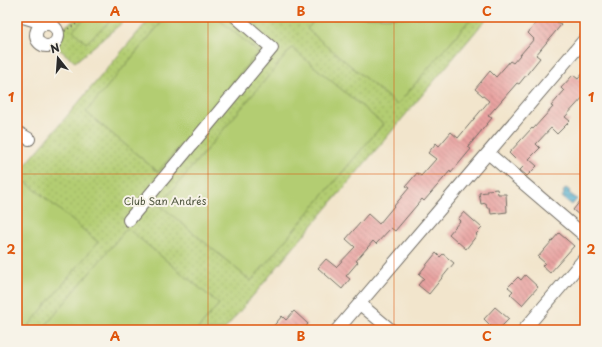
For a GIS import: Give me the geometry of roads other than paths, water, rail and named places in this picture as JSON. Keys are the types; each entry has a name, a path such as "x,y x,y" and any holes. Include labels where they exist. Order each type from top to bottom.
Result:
{"street":[{"path":"129,220 272,48 236,17"},
{"path":"27,18 56,28 58,35 56,41 47,46 40,43 35,26 27,18"},
{"path":"37,34 40,27 46,24"},
{"path":"338,330 585,38"},
{"path":"17,132 29,139"},
{"path":"488,153 585,236"},
{"path":"524,330 585,258"},
{"path":"360,304 391,330"}],"water":[{"path":"566,188 570,191 569,193 577,199 572,205 562,197"}],"park label":[{"name":"Club San Andrés","path":"165,201"}]}
